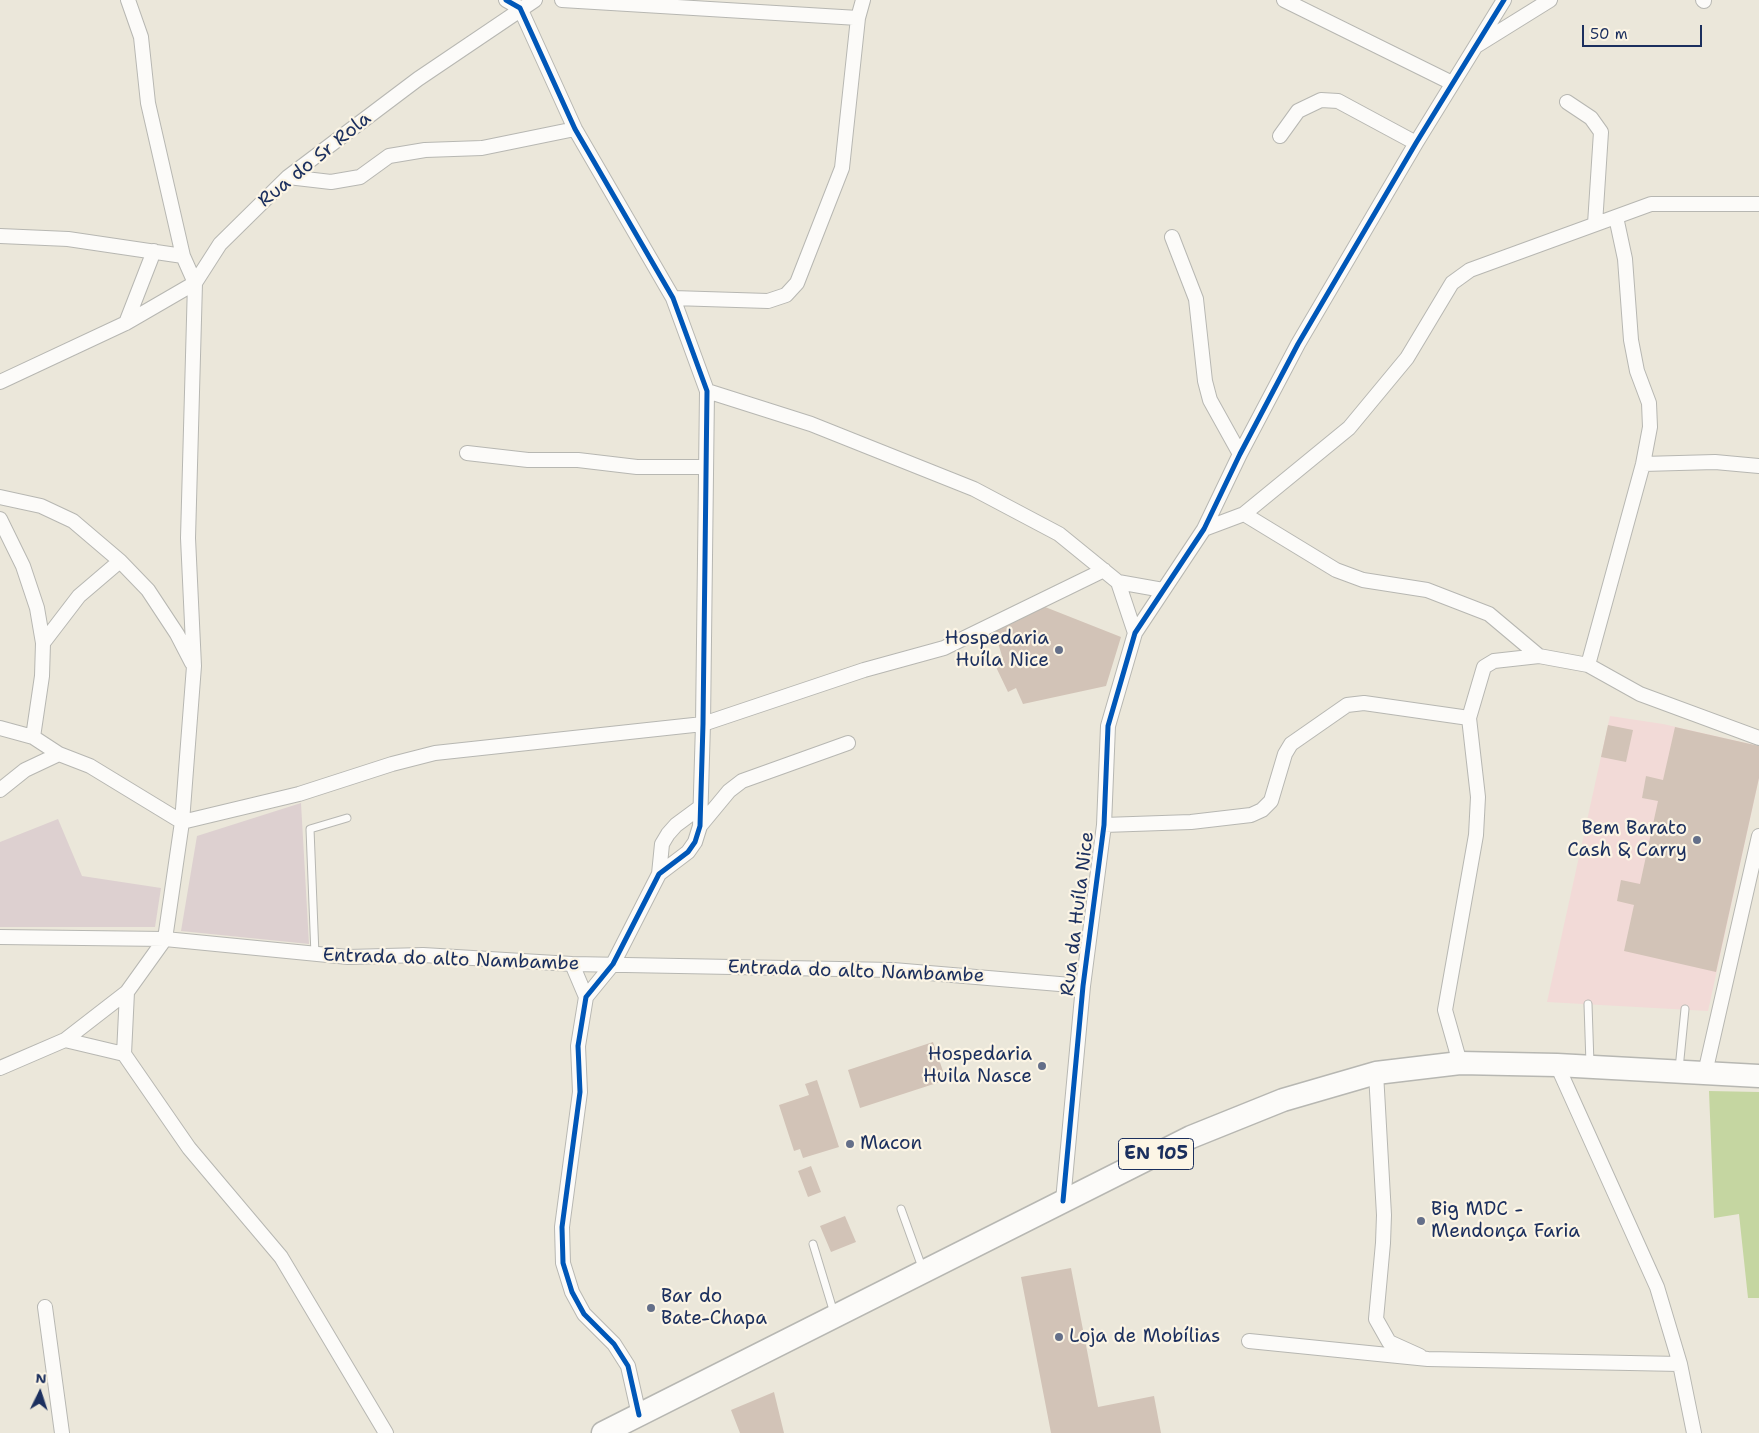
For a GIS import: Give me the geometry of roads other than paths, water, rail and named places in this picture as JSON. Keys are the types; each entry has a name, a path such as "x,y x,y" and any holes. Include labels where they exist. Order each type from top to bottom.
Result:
{"main road":[{"name":"EN 105","path":"603,1433 1190,1137 1284,1100 1376,1073 1460,1062 1590,1066 1759,1076"}],"street":[{"path":"0,1068 65,1040 127,992 165,939 182,822 194,666 188,538 195,283 184,256 148,103 141,37 128,0"},
{"path":"506,0 520,8 575,129 673,298 707,391 700,826 695,842 688,852 659,874 613,964 586,997 578,1046 580,1092 562,1227 563,1263 572,1292 584,1314 614,1344 628,1366 638,1415"},
{"name":"Rua do Sr Rola","path":"0,382 126,323 195,283 220,244 288,177 418,79 520,8 535,0"},
{"path":"562,0 858,18"},
{"path":"673,298 768,301 786,295 797,282 842,168 858,18 863,0"},
{"path":"1284,0 1452,83"},
{"name":"Rua da Huíla Nice","path":"1063,1201 1083,986 1104,824 1108,726 1135,633 1204,529 1240,454 1303,336 1452,83 1504,0"},
{"path":"1473,48 1550,0"},
{"path":"1280,136 1298,111 1321,100 1338,101 1416,144"},
{"path":"1568,102 1591,118 1601,132 1595,224"},
{"path":"288,177 331,182 360,177 390,156 425,150 482,148 575,129"},
{"path":"1204,529 1244,514 1348,428 1407,358 1452,283 1470,270 1652,204 1756,207"},
{"path":"1588,665 1643,464 1650,427 1649,403 1637,371 1631,340 1625,260 1616,217"},
{"path":"0,236 68,239 184,256"},
{"path":"1172,237 1196,299 1205,381 1210,400 1240,454"},
{"path":"126,323 154,251"},
{"path":"707,391 811,424 974,489 1059,534 1118,582 1163,590"},
{"path":"467,454 528,460 578,460 638,467 706,467"},
{"path":"1643,464 1715,462 1758,467"},
{"path":"0,497 41,506 72,521 120,561 148,590 177,634 194,666"},
{"path":"1244,514 1336,570 1364,580 1426,590 1489,614 1538,656"},
{"path":"0,519 23,566 37,608 43,643 42,676 33,737"},
{"path":"43,643 79,596 120,561"},
{"path":"0,728 33,737 58,754 90,766 182,822 299,794 392,764 435,753 703,724 864,670 944,648 1104,570"},
{"path":"1118,582 1135,633"},
{"path":"1460,1062 1445,1010 1476,835 1478,797 1469,718 1484,667 1494,661 1538,656 1588,665 1640,694 1759,738"},
{"path":"1104,824 1191,822 1251,815 1262,810 1271,801 1285,754 1291,744 1347,705 1364,703 1469,718"},
{"path":"700,826 729,791 742,781 848,743"},
{"path":"0,790 25,770 58,754"},
{"path":"659,874 659,858 665,839 676,825 699,808"},
{"path":"1704,1073 1759,836"},
{"name":"Entrada do alto Nambambe","path":"0,937 165,939 315,955 423,955 572,964 893,970 1083,986"},
{"path":"572,964 586,997"},
{"path":"127,992 124,1054 189,1148 281,1257 386,1433"},
{"path":"65,1040 124,1054"},
{"path":"1557,1065 1657,1287 1680,1364 1694,1433"},
{"path":"1376,1073 1384,1215 1376,1319 1389,1342 1428,1359"},
{"path":"45,1307 62,1433"},
{"path":"1249,1341 1428,1359 1680,1364"}],"lane":[{"path":"315,955 310,829 347,818"},
{"path":"1588,1004 1590,1066"},
{"path":"1679,1072 1685,1009"},
{"path":"901,1209 924,1271"},
{"path":"813,1244 835,1316"}],"place":[{"name":"Hospedaria Huíla Nice","path":"1059,650"},
{"name":"Bem Barato Cash & Carry","path":"1697,840"},
{"name":"Hospedaria Huila Nasce","path":"1042,1066"},
{"name":"Macon","path":"850,1144"},
{"name":"Big MDC - Mendonça Faria","path":"1421,1221"},
{"name":"Bar do Bate-Chapa","path":"651,1308"},
{"name":"Loja de Mobílias","path":"1059,1337"}]}
